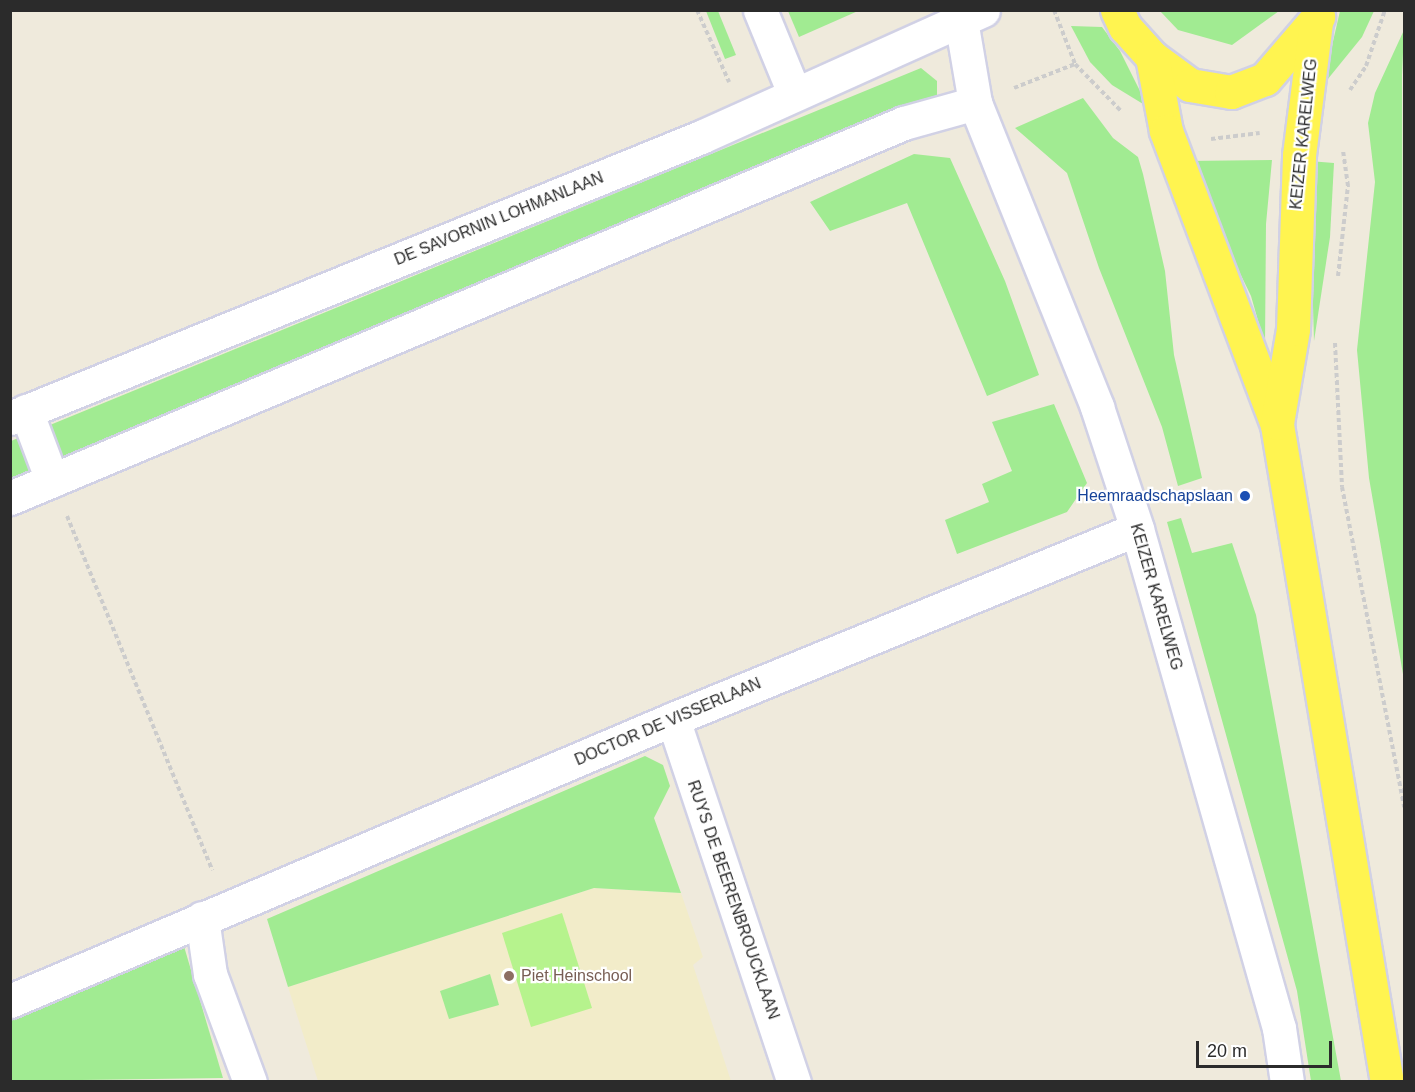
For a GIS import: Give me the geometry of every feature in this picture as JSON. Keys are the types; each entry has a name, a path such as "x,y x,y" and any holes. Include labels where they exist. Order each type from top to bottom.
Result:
{"main road":[{"path":"1117,10 1125,27 1152,57 1190,85 1231,92 1265,79 1318,16"},
{"name":"KEIZER KARELWEG","path":"1277,424 1293,329 1299,155 1318,16"},
{"name":"KEIZER KARELWEG","path":"1152,57 1170,142 1277,424 1387,1082"}],"street":[{"path":"760,10 794,93"},
{"name":"DE SAVORNIN LOHMANLAAN","path":"18,414 745,118 794,93 972,15"},
{"name":"KEIZER KARELWEG","path":"972,15 975,103 1097,406 1137,529 1279,1028 1287,1082"},
{"path":"10,498 904,123 975,103"},
{"path":"18,414 52,480"},
{"name":"DOCTOR DE VISSERLAAN","path":"10,1001 673,719 1137,529"},
{"name":"RUYS DE BEERENBROUCKLAAN","path":"673,719 794,1082"},
{"path":"214,913 210,974 250,1082"}],"path":[{"path":"697,10 745,118"},
{"path":"975,103 1075,64 1054,10"},
{"path":"1344,99 1366,66 1385,10"},
{"path":"1338,278 1348,186 1342,141"},
{"path":"1335,338 1342,487 1404,807"},
{"path":"52,480 214,913"}],"shaded area":[{"name":"Piet Heinschool","path":"594,888 681,893 703,957 693,965 731,1081 318,1081 288,987"}],"green space":[{"path":"706,11 718,11 736,55 725,59"},
{"path":"788,11 858,11 799,37"},
{"path":"1160,11 1279,11 1232,45 1178,30"},
{"path":"1340,11 1374,11 1362,37 1323,85"},
{"path":"1071,26 1102,27 1120,51 1148,107 1112,85 1090,62"},
{"path":"1404,30 1402,75 1404,680 1369,478 1357,350 1375,182 1368,123 1375,93"},
{"path":"921,68 937,81 937,101 11,480 11,441"},
{"path":"1083,98 1113,138 1138,157 1143,174 1165,271 1174,355 1202,478 1178,486 1162,427 1099,268 1067,173 1015,128"},
{"path":"914,154 950,158 1005,281 1039,375 987,396 907,203 830,231 810,202"},
{"path":"1272,160 1266,224 1265,345 1251,296 1186,161"},
{"path":"1309,161 1334,163 1330,237 1314,341"},
{"path":"1054,404 1087,483 1067,512 957,554 945,520 989,502 982,484 1012,471 992,422"},
{"path":"1181,518 1192,553 1232,543 1256,615 1341,1081 1311,1081 1297,991 1167,522"},
{"path":"645,756 663,765 670,786 654,818 681,893 594,888 288,987 267,919"},
{"path":"562,913 592,1008 531,1027 502,933"},
{"path":"183,943 223,1078 11,1081 10,1017"},
{"path":"490,974 499,1005 449,1019 440,991"}],"place":[{"name":"Heemraadschapslaan","path":"1245,496"},
{"name":"Piet Heinschool","path":"509,976"}]}
